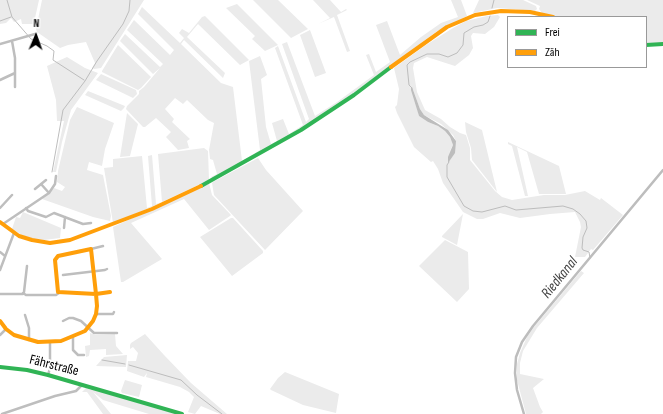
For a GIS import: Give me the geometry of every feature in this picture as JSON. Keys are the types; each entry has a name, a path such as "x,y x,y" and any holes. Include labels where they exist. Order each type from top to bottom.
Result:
{"main road":[{"path":"1,223 19,236 39,241 57,242 70,240 116,223 158,206 211,181 301,130 337,107 447,27 475,16 501,11 530,12 548,16"},
{"path":"647,45 663,44"},
{"path":"0,321 6,329 14,335 29,340 50,342 61,341 73,337 88,328 96,314 96,294 91,249 56,257 57,291 59,293 96,294 110,292"},
{"name":"Fährstraße","path":"0,367 27,370 48,375 182,414"}],"street":[{"path":"0,44 35,34"},
{"path":"12,40 15,58 15,87"},
{"path":"0,80 15,73"},
{"path":"1,223 49,193 54,186 56,176"},
{"path":"35,189 46,180"},
{"path":"41,184 49,193"},
{"path":"0,208 12,195"},
{"path":"26,208 28,211 46,217 54,213 83,224 91,223"},
{"path":"64,228 65,217"},
{"path":"0,270 14,233"},
{"path":"91,249 103,246"},
{"path":"0,252 5,256"},
{"path":"23,293 27,266"},
{"path":"63,275 94,272 107,269"},
{"path":"0,294 23,293 26,295 56,295 59,293"},
{"path":"96,314 113,314 114,312"},
{"path":"25,315 29,328 29,340"},
{"path":"62,321 73,318 81,321 94,333 117,333"},
{"path":"0,334 6,329"},
{"path":"73,337 73,350 78,355 84,355"},
{"path":"48,375 50,368 50,342"},
{"path":"2,414 55,396 76,391 82,385"}],"shaded area":[{"path":"0,0 39,0 34,18 34,24 22,24 21,19 14,22 11,18 6,23 0,24"},
{"path":"42,0 144,0 101,68 94,69 92,68 95,63 86,42 60,48 37,32 36,29"},
{"path":"253,0 278,0 308,29 291,38"},
{"path":"313,0 330,0 341,12 346,9 347,10 337,15 350,51 347,52 334,17 318,24 330,18"},
{"path":"451,0 461,0 467,16 436,32 356,91 303,127 213,179 211,177 217,174 213,160 210,159 209,150 214,123 208,120 187,100 183,104 175,98 165,109 174,119 172,122 190,139 187,141 189,148 178,150 166,137 171,132 156,118 143,127 126,109 127,106 139,94 139,91 160,68 153,74 120,41 125,34 160,67 163,64 127,30 134,20 170,55 174,50 138,14 142,7 180,43 184,38 179,33 182,29 189,33 202,17 205,16 249,60 240,65 198,24 187,37 225,73 223,78 184,40 181,44 221,83 233,87 242,161 260,150 249,61 260,56 267,75 261,79 266,127 271,144 277,141 272,123 283,119 289,134 303,125 275,48 278,46 306,122 309,119 282,44 287,42 315,116 374,75 366,55 369,54 376,72 390,62 376,25 387,21 400,55 421,37 441,23 458,17"},
{"path":"479,0 523,0 536,6 537,9 535,11 497,8 473,13"},
{"path":"527,0 663,0 663,43 647,44 647,16 553,16 542,13 539,9 540,6"},
{"path":"237,4 278,45 265,51 252,39 255,36 226,8"},
{"path":"498,15 500,17 494,27 485,34 473,33 471,36 473,48 469,55 455,66 427,57 414,63 413,68 417,92 425,110 441,119 450,127 466,135 470,148 470,160 495,191 502,197 512,200 544,195 565,195 585,191 600,200 601,198 623,215 593,250 591,249 585,257 575,257 581,227 575,212 520,218 500,213 483,219 477,219 463,212 443,183 438,169 433,161 431,162 414,147 397,113 395,107 397,105 399,89 394,68 453,28 466,21","holes":["412,87 420,109 424,115 441,124 453,135 456,141 449,153 453,145 450,137 438,126 419,116"]},
{"path":"310,30 326,73 315,77 300,35"},
{"path":"118,45 151,77 138,90 102,72"},
{"path":"67,57 85,68 98,73 71,110 62,142 56,172 53,172 64,121 57,121 56,100 47,66"},
{"path":"101,74 136,90 137,94 133,98 96,80"},
{"path":"412,87 420,109 424,115 448,130 456,141 455,153 448,163 448,157 453,145 450,137 438,126 419,116 411,90"},
{"path":"88,91 125,106 121,111 85,95"},
{"path":"77,107 114,123 105,149 102,166 89,162 87,170 103,175 111,216 110,221 93,217 42,199 54,188 62,191 65,187 57,182 58,171 70,120"},
{"path":"127,113 138,124 130,156 120,157"},
{"path":"465,122 482,130 497,192 472,160"},
{"path":"508,142 559,166 566,194 539,194 527,152 517,147 528,196 525,196 512,146 508,144"},
{"path":"204,148 208,151 209,180 162,202 158,154"},
{"path":"152,155 156,204 162,202 113,223 104,168 113,167 113,159 142,156 147,208 152,206 148,156"},
{"path":"258,158 266,170 303,211 265,250 214,195 212,183"},
{"path":"209,183 212,195 231,215 209,230 184,199 131,223 162,259 121,282 113,227"},
{"path":"23,212 61,228 60,238 44,240 33,239 12,229 16,217 20,218"},
{"path":"463,214 457,245 442,236"},
{"path":"233,218 263,251 263,253 232,276 200,237"},
{"path":"445,240 468,252 469,289 457,302 419,266"},
{"path":"581,271 584,273 537,328 523,351 520,363 520,374 544,379 533,388 543,412 541,414 526,414 517,380 517,364 520,353 527,337 534,327"},
{"path":"90,333 95,335 115,334 116,346 123,354 106,355 106,349 90,350 89,356 86,357 85,346 90,345"},
{"path":"145,334 191,383 227,414 220,414 201,406 195,414 188,412 194,397 189,392 180,387 146,377 147,373 144,377 127,371 128,361 136,361 138,353 133,347 130,349 130,345"},
{"path":"127,355 126,367 96,366 104,357"},
{"path":"285,372 339,394 336,413 303,405 271,390 270,389 278,378"},
{"path":"125,380 142,385 139,397 122,393 121,391"},
{"path":"86,388 177,414 149,414 103,400 93,392 111,414 103,414 87,392 82,392"}],"waterway":[{"path":"7,0 12,17 31,39 54,51 53,60 84,80"},
{"path":"52,172 63,110 85,81 123,24 129,11 130,0"},
{"path":"492,8 494,0"},
{"path":"412,88 409,85 407,65 410,62 427,54 439,54 448,57 457,53 463,45 464,33 474,27 488,22 490,16"},
{"path":"0,21 11,17"},
{"path":"449,162 447,165 447,177 464,206 473,211 482,212 505,206 516,210 563,206 573,209 586,221 587,228 583,237 582,248 583,250 589,252 590,258"},
{"name":"Riedkanal","path":"524,414 517,390 515,373 516,357 522,342 533,326 663,170"},
{"path":"102,360 125,364"},
{"path":"129,365 181,380 197,395 222,414"}],"traffic: fast":[{"path":"647,45 663,44"},
{"path":"201,186 301,130 354,95 391,67"},
{"path":"0,367 27,370 48,375 182,414"}],"traffic: slow":[{"path":"391,67 447,27 475,15 501,11 530,12 548,16"},
{"path":"0,222 19,236 32,240 50,243 70,240 152,209 201,186"},
{"path":"0,321 6,329 14,335 38,342 61,341 85,331 93,321 97,306 96,294 91,249 58,256 55,260 58,292 96,294 110,292"}]}
